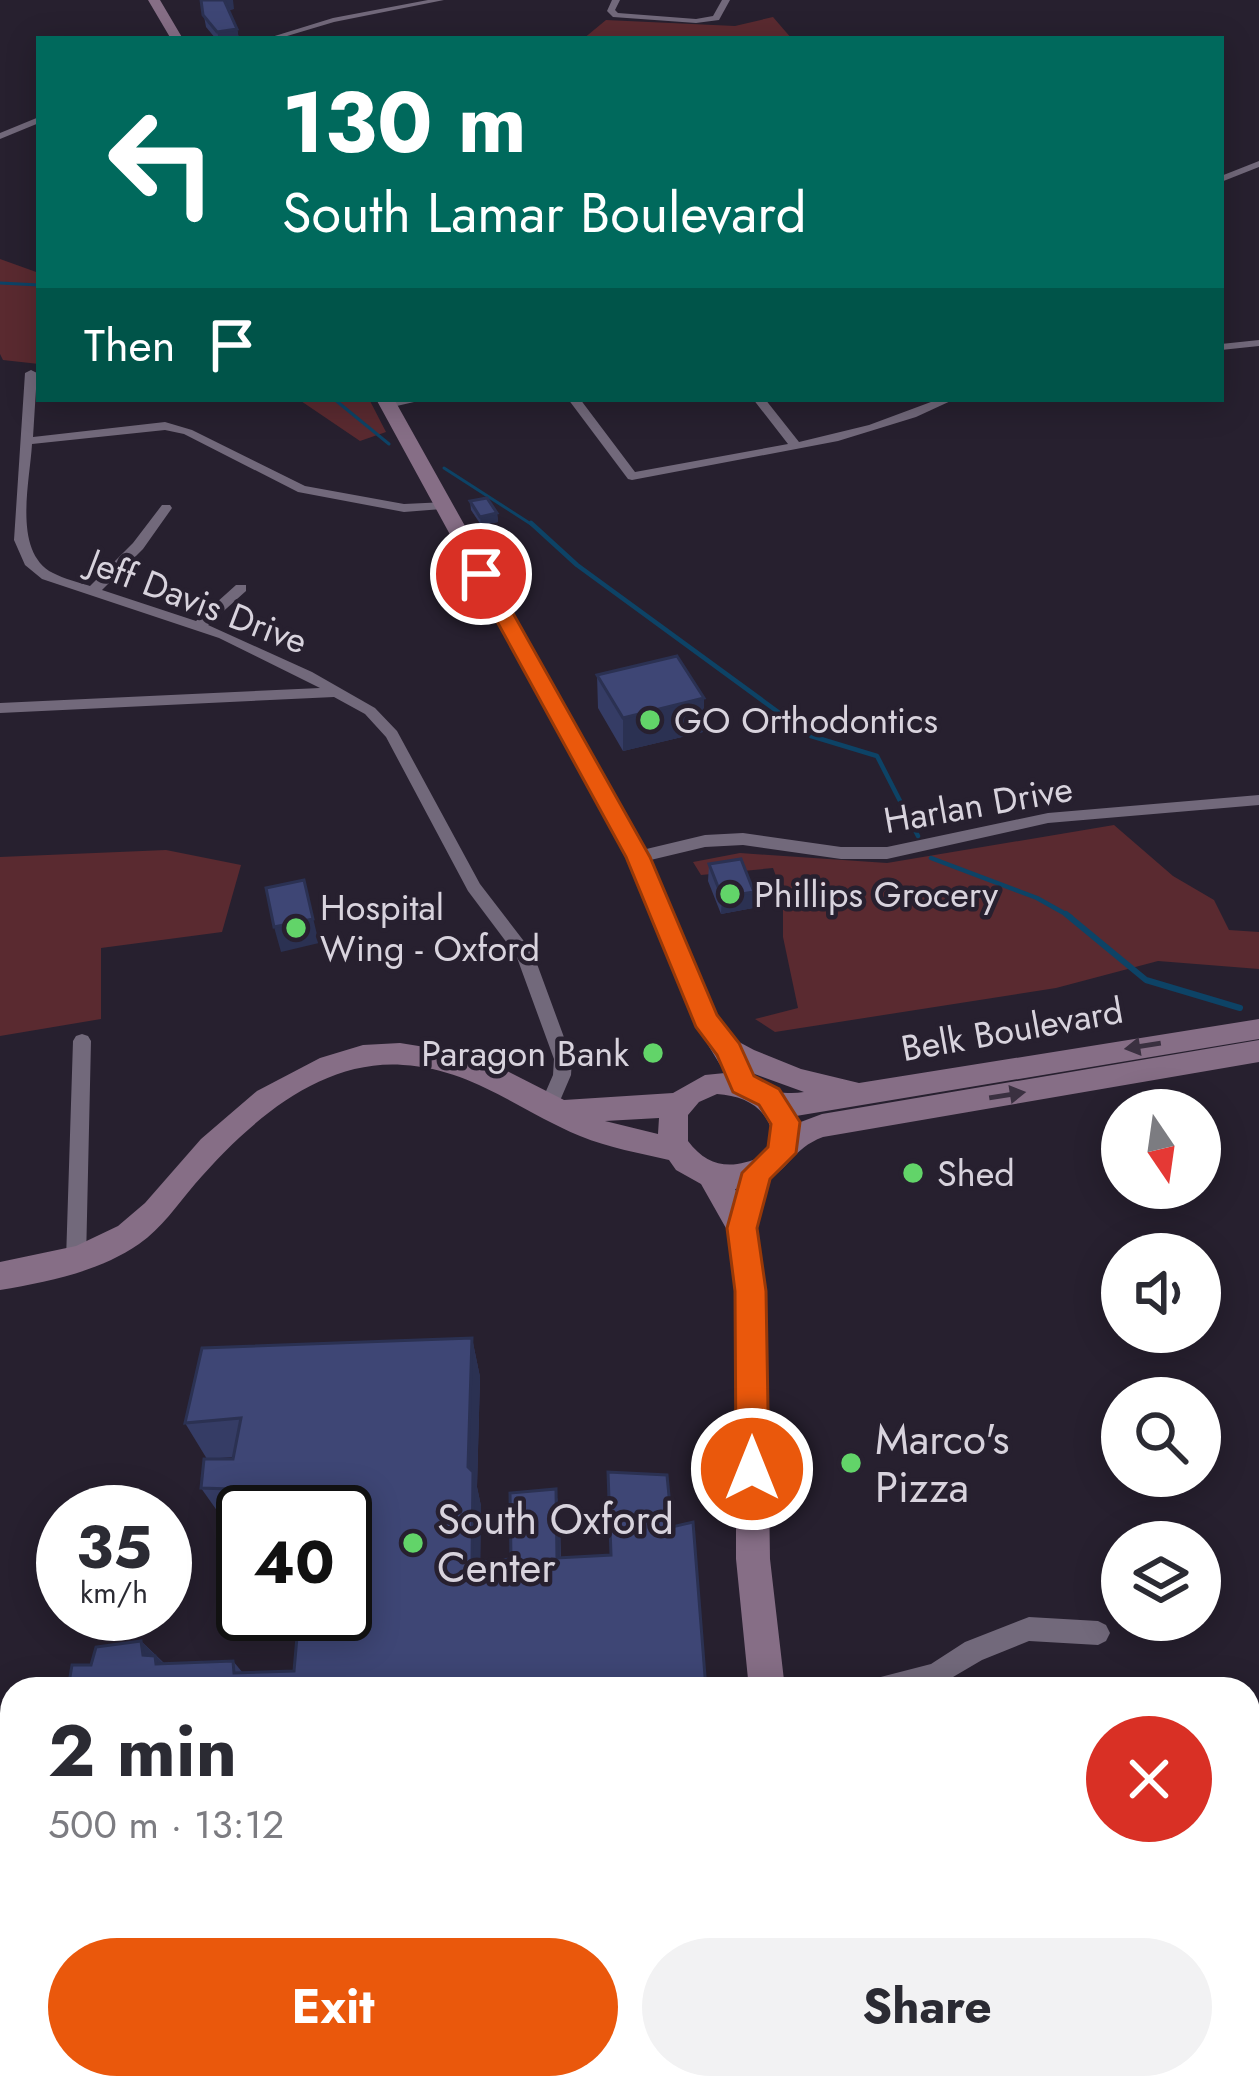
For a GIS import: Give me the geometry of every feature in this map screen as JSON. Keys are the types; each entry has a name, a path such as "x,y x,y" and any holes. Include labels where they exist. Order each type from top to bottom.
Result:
{"street":[{"path":"154,0 175,36"},
{"path":"279,36 333,20 440,0"},
{"path":"616,0 611,11 622,16 696,21 718,16 726,0"},
{"path":"0,136 36,121"},
{"path":"1224,178 1259,164"},
{"path":"1224,347 1259,343"},
{"name":"Jeff Davis Drive","path":"32,373 20,540 31,562 47,576 198,627 340,692 392,734 472,884 524,953 562,1059 556,1107"},
{"path":"387,402 638,857 706,1020 729,1050 743,1084 778,1107 786,1139 781,1153 757,1173 726,1178 697,1169 676,1150 670,1135 677,1104"},
{"path":"576,402 632,476 911,417 943,402"},
{"path":"761,402 794,444"},
{"path":"29,441 165,426 188,432 302,489 384,506 442,505"},
{"path":"92,592 138,546 166,508"},
{"path":"198,627 242,588"},
{"path":"0,708 340,692"},
{"name":"Harlan Drive","path":"638,857 705,841 742,839 841,853 887,853 1048,818 1259,800"},
{"path":"701,1086 706,1020"},
{"name":"Belk Boulevard","path":"778,1107 1259,1029"},
{"path":"76,1260 82,1041"},
{"path":"729,1050 776,1075 811,1086 888,1090"},
{"name":"Belk Boulevard","path":"786,1139 822,1126 1259,1051"},
{"path":"0,1276 76,1260 145,1222 250,1110 292,1079 329,1065 402,1055 439,1059 556,1107 581,1124 676,1150"},
{"path":"556,1107 633,1110 677,1104 701,1086 743,1084"},
{"path":"742,1228 757,1173"},
{"path":"711,1175 742,1228 751,1291 753,1559 766,1677"},
{"path":"928,1677 974,1651 1029,1629 1098,1633"}],"shaded area":[{"path":"773,17 789,36 587,36 606,20 735,26"},
{"path":"0,259 36,272 36,364 3,360"},
{"path":"302,402 371,402 386,432 360,441"},
{"path":"1114,825 1173,876 1214,900 1229,930 1259,932 1259,969 1158,961 1056,988 775,1032 755,1019 798,1008 783,937 783,895 773,868 701,875 693,862 740,853 887,863"},
{"path":"166,850 241,865 222,932 101,948 101,1019 0,1036 0,857"}],"building":[{"path":"201,0 224,0 237,29 217,32 203,15"},
{"path":"487,498 497,513 480,517 470,501"},
{"path":"677,656 704,698 623,718 597,675"},
{"path":"741,859 754,892 722,897 709,864"},
{"path":"304,880 313,919 274,927 266,888"},
{"name":"South Oxford Center","path":"472,1338 468,1467 473,1472 472,1563 511,1559 510,1493 556,1489 557,1558 611,1555 608,1472 667,1475 672,1527 693,1522 705,1677 70,1677 72,1665 91,1665 96,1647 141,1641 143,1655 155,1656 156,1664 233,1661 234,1673 294,1671 297,1641 372,1641 372,1485 201,1488 204,1459 233,1459 241,1418 185,1423 202,1348"}],"waterway":[{"path":"0,283 36,285"},
{"path":"338,402 389,444"},
{"path":"444,468 534,526"},
{"path":"531,523 577,565 811,736 877,756 918,836"},
{"path":"931,858 1037,898 1067,915"},
{"path":"1067,915 1071,917"},
{"path":"1067,915 1146,980 1240,1008"}],"place":[{"name":"GO Orthodontics","path":"650,720"},
{"name":"Phillips Grocery","path":"730,894"},
{"name":"Hospital Wing - Oxford","path":"296,928"},
{"name":"Paragon Bank","path":"653,1053"},
{"name":"Shed","path":"913,1173"},
{"name":"Marco's Pizza","path":"851,1463"},
{"name":"South Oxford Center","path":"413,1543"}],"route":[{"path":"481,574 638,857 706,1020 729,1050 743,1084 769,1097 786,1122 781,1153 757,1173 742,1228 751,1291 752,1469"}]}
